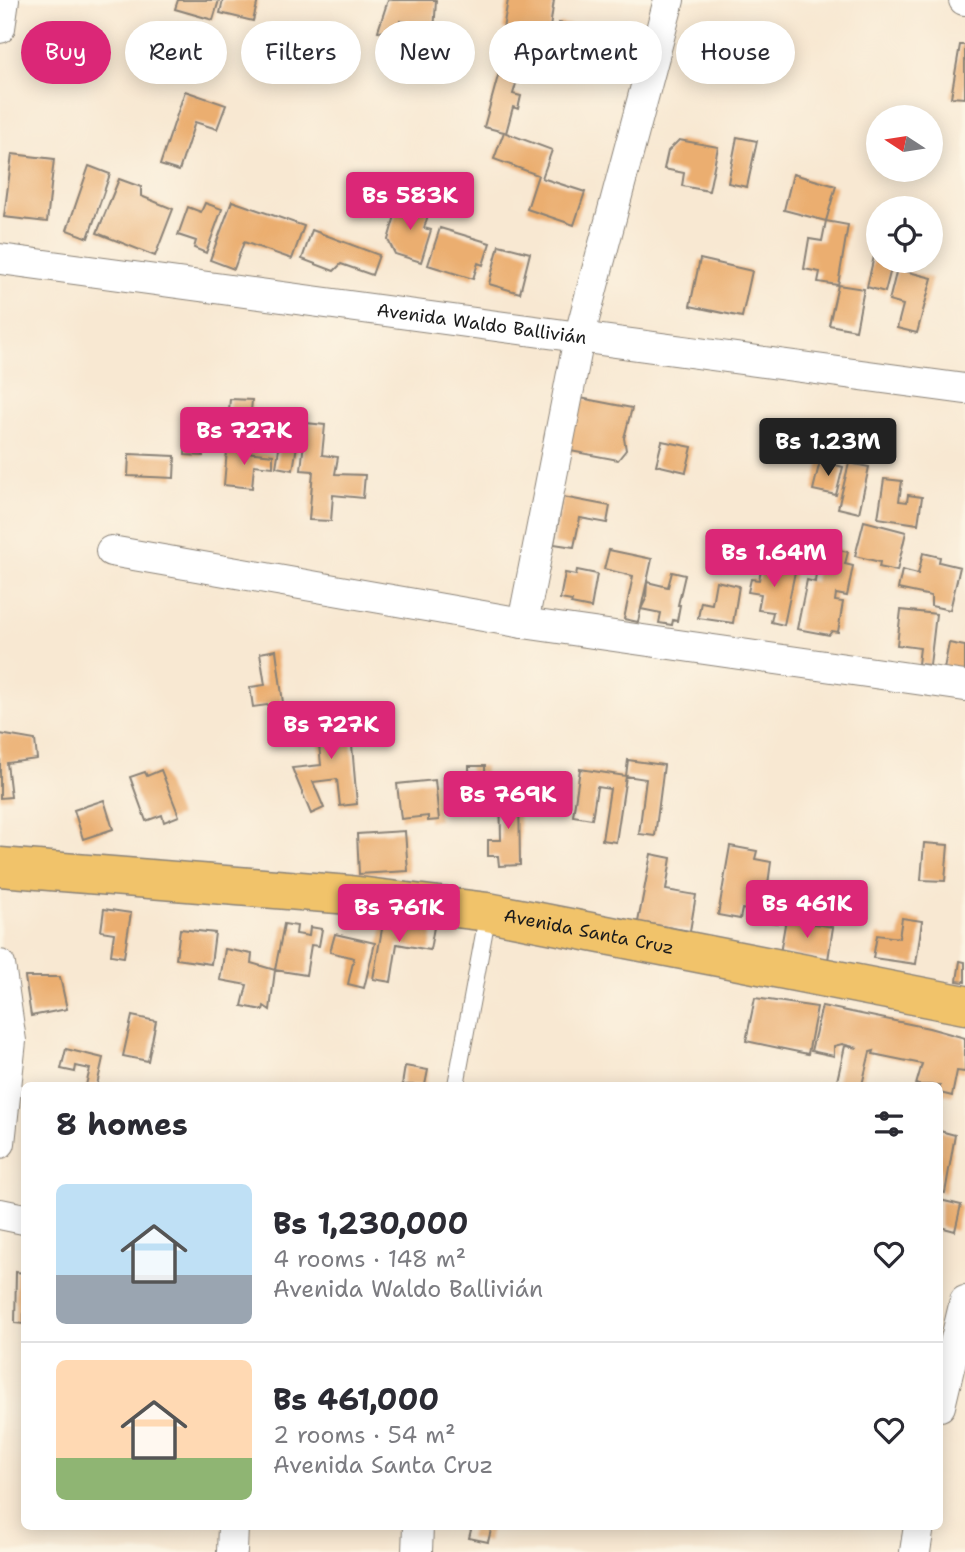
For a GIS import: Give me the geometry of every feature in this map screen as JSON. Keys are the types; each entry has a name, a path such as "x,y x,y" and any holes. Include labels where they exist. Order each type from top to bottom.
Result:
{"main road":[{"name":"Avenida Santa Cruz","path":"0,867 349,895 488,912 965,1005"}],"street":[{"path":"0,28 4,0"},
{"path":"523,623 579,338 669,0"},
{"name":"Avenida Waldo Ballivián","path":"0,259 965,389"},
{"path":"111,551 523,623 965,686"},
{"path":"0,965 11,1041 0,1143"},
{"path":"0,1214 21,1218"},
{"path":"946,1401 965,1301"},
{"path":"232,1552 233,1530"},
{"path":"417,1552 418,1530"},
{"path":"915,1552 918,1530"}],"lane":[{"path":"457,1082 488,912"}],"building":[{"path":"178,0 219,0 213,20 175,9"},
{"path":"223,0 258,0 253,21 220,13"},
{"path":"388,0 436,0 435,21 381,21"},
{"path":"508,0 554,0 551,21 504,21"},
{"path":"960,45 965,45 965,98 951,97"},
{"path":"496,84 516,84 513,94 521,96 518,109 513,107 506,133 552,150 542,178 585,192 574,225 527,209 538,175 494,159 504,132 484,127"},
{"path":"185,91 226,105 217,129 195,122 179,171 160,165"},
{"path":"737,137 757,141 747,187 728,183"},
{"path":"679,140 718,147 709,191 682,186 684,173 664,169 668,151"},
{"path":"12,154 54,159 47,222 4,217"},
{"path":"89,166 110,174 88,238 67,230"},
{"path":"793,174 836,186 826,221 784,210"},
{"path":"119,179 141,187 141,196 173,209 155,256 97,233"},
{"path":"232,201 304,226 292,259 244,242 234,269 210,260"},
{"path":"399,202 429,212 424,228 431,230 421,262 395,254 388,240"},
{"path":"205,203 222,209 206,253 194,248 196,241 178,235 188,207 201,212"},
{"path":"826,221 848,225 838,285 818,282 820,272 804,269 809,239 822,241"},
{"path":"440,228 490,243 483,265 478,263 473,279 428,265"},
{"path":"312,230 379,255 372,275 341,264 334,271 302,259"},
{"path":"499,245 530,253 520,293 489,284"},
{"path":"700,259 752,271 742,317 690,306"},
{"path":"870,273 890,273 885,292 867,287"},
{"path":"896,273 913,273 932,278 917,333 897,328 903,305 889,301"},
{"path":"838,285 864,289 856,330 829,325"},
{"path":"575,397 632,408 624,438 626,450 618,460 565,450"},
{"path":"230,399 252,400 248,446 226,444"},
{"path":"187,412 205,413 203,456 185,455"},
{"path":"306,423 325,425 322,455 338,457 335,474 365,475 363,498 333,495 331,521 309,520 313,471 301,470"},
{"path":"283,424 300,427 293,470 276,467"},
{"path":"662,441 692,447 686,472 656,465"},
{"path":"227,450 273,455 273,467 254,465 252,488 224,485"},
{"path":"129,454 175,456 174,478 128,476"},
{"path":"820,461 843,467 836,495 813,490"},
{"path":"849,463 869,467 859,513 838,508"},
{"path":"884,479 902,481 899,501 907,502 908,495 922,497 918,524 878,518"},
{"path":"563,497 610,506 607,523 580,518 574,547 554,544"},
{"path":"864,521 906,532 897,571 879,567 880,562 855,556"},
{"path":"813,544 848,552 845,564 853,566 847,596 836,594 835,601 843,602 838,632 832,631 829,635 797,629 807,580 815,582 816,573 807,571"},
{"path":"609,550 652,559 638,622 624,619 633,576 604,569"},
{"path":"923,553 940,557 939,562 960,567 950,610 931,606 931,596 898,589 902,570 918,574"},
{"path":"763,560 796,567 784,625 771,622 773,612 758,610 761,594 748,592 751,579 759,580"},
{"path":"577,570 597,574 591,608 560,599 565,573 576,575"},
{"path":"672,572 685,575 677,621 673,620 672,625 659,623 661,613 641,609 646,599 647,582 668,587"},
{"path":"716,581 739,586 733,623 698,618 701,602 712,604"},
{"path":"901,610 936,614 930,665 918,664 920,648 897,645"},
{"path":"949,643 965,646 965,673 944,669"},
{"path":"276,650 283,703 253,707 250,687 265,685 260,653"},
{"path":"349,710 357,804 340,806 337,779 313,782 324,808 311,814 292,768 321,765 316,714"},
{"path":"0,734 35,740 37,759 7,763 11,797 0,798"},
{"path":"628,760 664,765 655,836 639,834 646,779 626,776"},
{"path":"469,766 485,766 486,801 470,801"},
{"path":"580,769 626,776 616,842 602,840 610,789 597,787 592,819 573,816"},
{"path":"161,770 179,816 164,822 162,815 146,821 130,777 145,772 147,776"},
{"path":"435,780 439,820 428,821 428,816 401,819 397,784"},
{"path":"500,790 519,790 520,865 499,866 498,856 488,856 488,840 501,840"},
{"path":"104,800 113,829 83,839 74,810"},
{"path":"405,831 408,871 359,874 357,834"},
{"path":"924,843 948,845 945,881 921,880"},
{"path":"730,846 757,851 755,859 771,862 768,884 784,887 777,923 753,919 755,912 742,909 740,919 718,915"},
{"path":"651,854 671,858 666,890 696,895 690,931 638,922"},
{"path":"104,909 131,913 124,957 111,955 114,933 101,931"},
{"path":"384,918 434,927 430,950 397,944 391,982 373,979"},
{"path":"902,918 922,921 916,964 873,958 877,935 899,938"},
{"path":"786,919 833,927 828,960 780,953"},
{"path":"284,924 297,926 296,934 309,936 310,927 322,929 319,946 311,945 306,975 275,970"},
{"path":"180,929 215,933 211,964 176,959"},
{"path":"335,934 375,943 364,988 348,984 354,958 330,952"},
{"path":"225,949 252,954 251,963 275,970 270,1010 264,1006 263,1010 242,1006 247,985 220,980"},
{"path":"960,961 965,962 965,982 957,981"},
{"path":"25,977 60,977 67,1009 31,1016"},
{"path":"755,998 817,1007 808,1054 746,1041"},
{"path":"822,1006 965,1038 965,1072 957,1071 952,1096 943,1094 943,1082 917,1082 922,1064 873,1054 874,1051 870,1052 863,1082 837,1082 845,1046 858,1048 842,1044 834,1046 834,1056 811,1051"},
{"path":"132,1016 156,1021 148,1061 123,1056"},
{"path":"66,1049 103,1058 98,1082 87,1082 90,1069 76,1066 75,1072 61,1069"},
{"path":"405,1066 428,1070 426,1082 402,1082"},
{"path":"943,1132 955,1135 943,1193"},
{"path":"943,1201 961,1205 955,1231 943,1228"},
{"path":"16,1272 21,1273 21,1324 15,1323"},
{"path":"471,1530 491,1530 488,1542 469,1538"}]}
